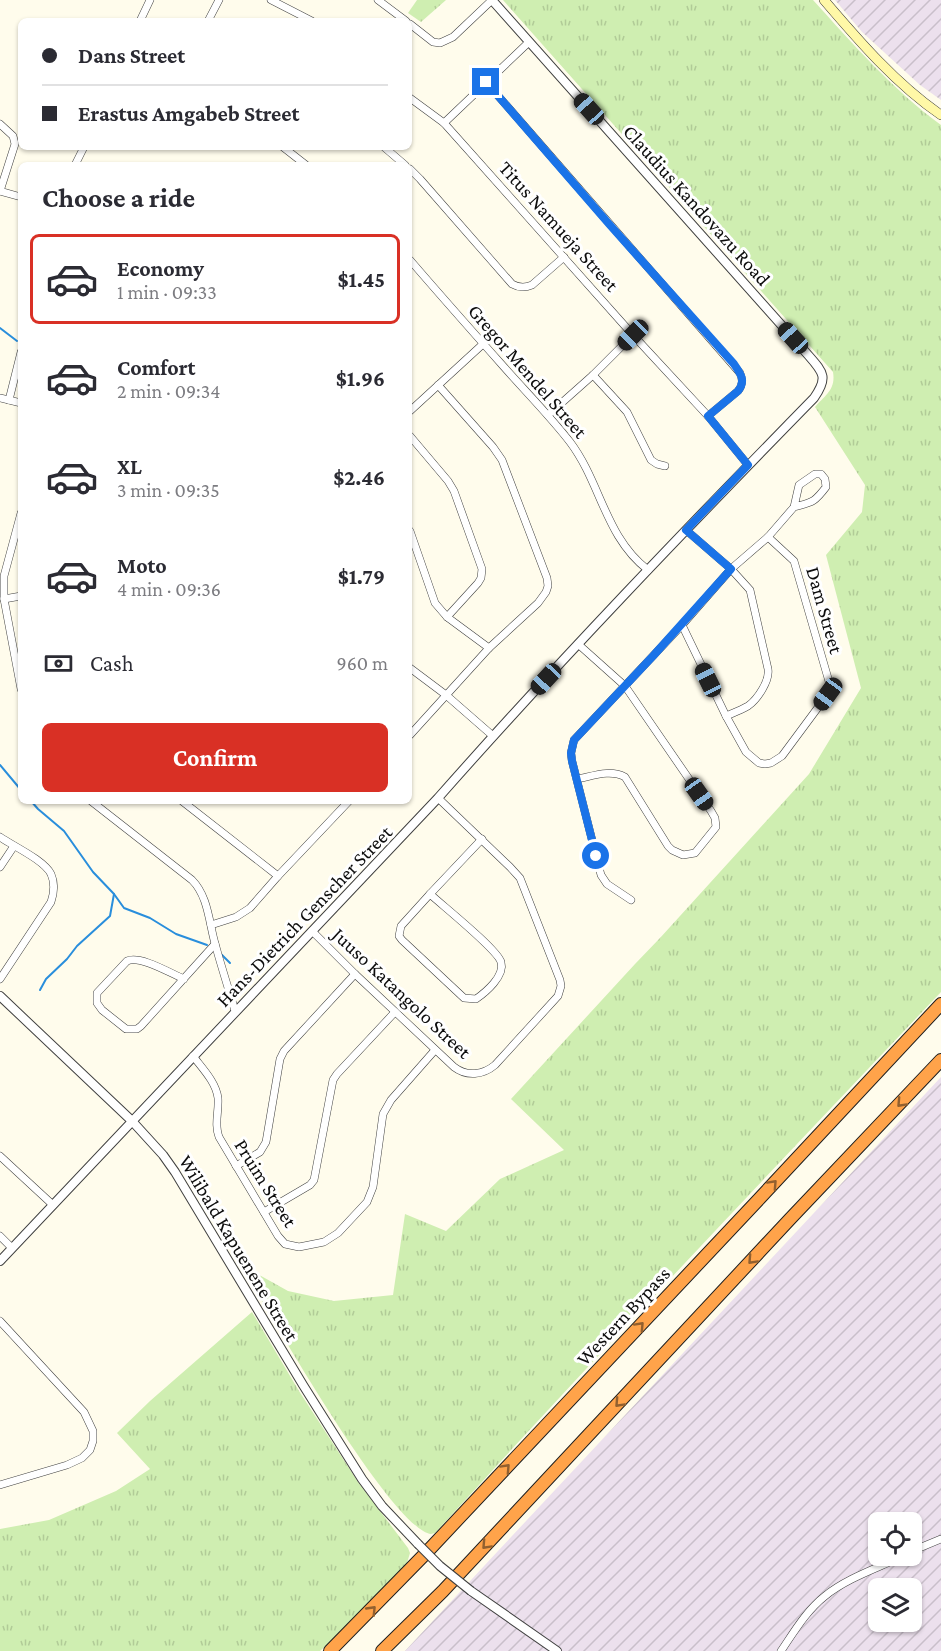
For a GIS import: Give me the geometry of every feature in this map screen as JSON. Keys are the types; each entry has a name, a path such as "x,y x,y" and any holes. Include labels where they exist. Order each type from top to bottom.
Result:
{"highway":[{"name":"Western Bypass","path":"330,1651 426,1553 753,1207 941,1004"},
{"path":"382,1651 451,1582 941,1060"}],"main road":[{"path":"824,0 877,59 941,116"}],"street":[{"path":"141,18 150,0"},
{"path":"210,18 219,0"},
{"path":"271,0 306,18"},
{"path":"378,0 402,18"},
{"path":"412,26 433,42 441,43 453,37 492,0"},
{"name":"Claudius Kandovazu Road","path":"492,0 814,361 824,381"},
{"path":"444,123 529,42"},
{"path":"486,82 740,373 742,378 738,391 708,416"},
{"name":"Titus Namueja Street","path":"412,99 444,123 708,416 748,465"},
{"path":"0,124 14,135 15,144 0,191 18,196"},
{"path":"287,150 302,162"},
{"path":"388,150 402,162"},
{"path":"412,170 512,284 528,287 532,285 564,256"},
{"name":"Gregor Mendel Street","path":"412,262 548,415 578,454 624,547 648,570"},
{"path":"548,415 633,335"},
{"path":"412,409 483,344"},
{"path":"9,400 18,370"},
{"path":"593,375 627,412 651,460 665,466"},
{"name":"Hans-Dietrich Genscher Street","path":"0,1261 438,798 578,644 814,398 824,381"},
{"path":"412,733 489,648 538,603 548,586 547,578 501,460 493,447 438,385"},
{"path":"0,398 18,402"},
{"path":"412,438 454,491 482,569 478,583 447,616"},
{"path":"631,900 607,884 601,875 571,753 574,740 731,569 768,537 794,507 800,485 815,474 821,474 826,487 819,496 813,502 794,507"},
{"path":"18,524 4,576 4,599 18,673"},
{"path":"686,530 731,569 750,590 768,674 766,682 750,704 726,716"},
{"name":"Dam Street","path":"682,625 726,716 750,756 759,763 765,764 782,756 829,690 830,685 794,561 768,537"},
{"path":"412,548 435,603 447,616 489,648"},
{"path":"4,599 18,597"},
{"path":"577,779 610,772 625,777 664,840 677,853 683,855 695,853 714,830 715,818 625,686 578,644"},
{"path":"412,670 446,695 493,736"},
{"name":"Juuso Katangolo Street","path":"312,932 355,975 460,1071 475,1074 487,1071 495,1065 554,1002 561,986 523,883 513,869 438,798"},
{"path":"95,804 196,884 202,894 235,1011"},
{"path":"186,804 278,876"},
{"path":"211,925 246,912 346,804"},
{"path":"0,837 47,869 53,881 54,891 51,902 0,979"},
{"path":"430,894 491,948 501,962 497,979 476,999 464,998 399,936 401,926 430,894 482,840"},
{"path":"0,867 14,846"},
{"path":"184,979 141,960 131,959 97,993 97,1003 105,1013 126,1029 136,1029 184,979 215,944"},
{"path":"236,1166 260,1152 266,1142 280,1059 284,1051 355,975"},
{"name":"Wilibald Kapuenene Street","path":"0,996 132,1121 163,1155 303,1385 362,1479 382,1506 440,1566 471,1592 556,1651"},
{"path":"264,1212 310,1185 314,1180 333,1080 395,1012"},
{"name":"Pruim Street","path":"193,1056 217,1092 217,1132 280,1240 290,1246 299,1247 324,1242 339,1233 370,1196 383,1114 391,1100 435,1050"},
{"path":"0,1156 53,1205"},
{"path":"0,1236 12,1248"},
{"path":"0,1320 84,1412 93,1431 90,1450 82,1458 67,1465 0,1485"},
{"path":"922,1547 941,1539"},
{"path":"781,1651 807,1614 827,1594 881,1566"}],"shaded area":[{"path":"835,0 941,0 941,100 920,85 862,32"},
{"path":"941,1077 941,1651 405,1651"}],"green space":[{"path":"417,0 446,0 421,22 408,13"},
{"path":"503,0 813,0 890,82 941,125 941,992 686,1261 435,1533 431,1534 412,1523 388,1496 360,1458 301,1367 240,1264 288,1291 334,1301 393,1295 405,1214 446,1231 500,1179 564,1150 511,1099 809,774 861,688 826,555 862,512 865,485 815,407 831,388 833,372"},
{"path":"252,1312 299,1391 358,1482 408,1548 410,1553 407,1563 320,1651 0,1651 0,1529 49,1520 116,1491 150,1469 117,1433 150,1401"}],"waterway":[{"path":"0,328 17,341"},
{"path":"0,765 18,786"},
{"path":"34,804 64,831 93,872 124,908 150,918 176,934 207,945"},
{"path":"40,990 46,979 77,946 110,916 114,894"},
{"path":"221,954 230,963"}],"route":[{"path":"486,82 734,364 742,378 738,391 708,416 748,465 686,530 731,569 574,740 572,761 596,856"}]}
